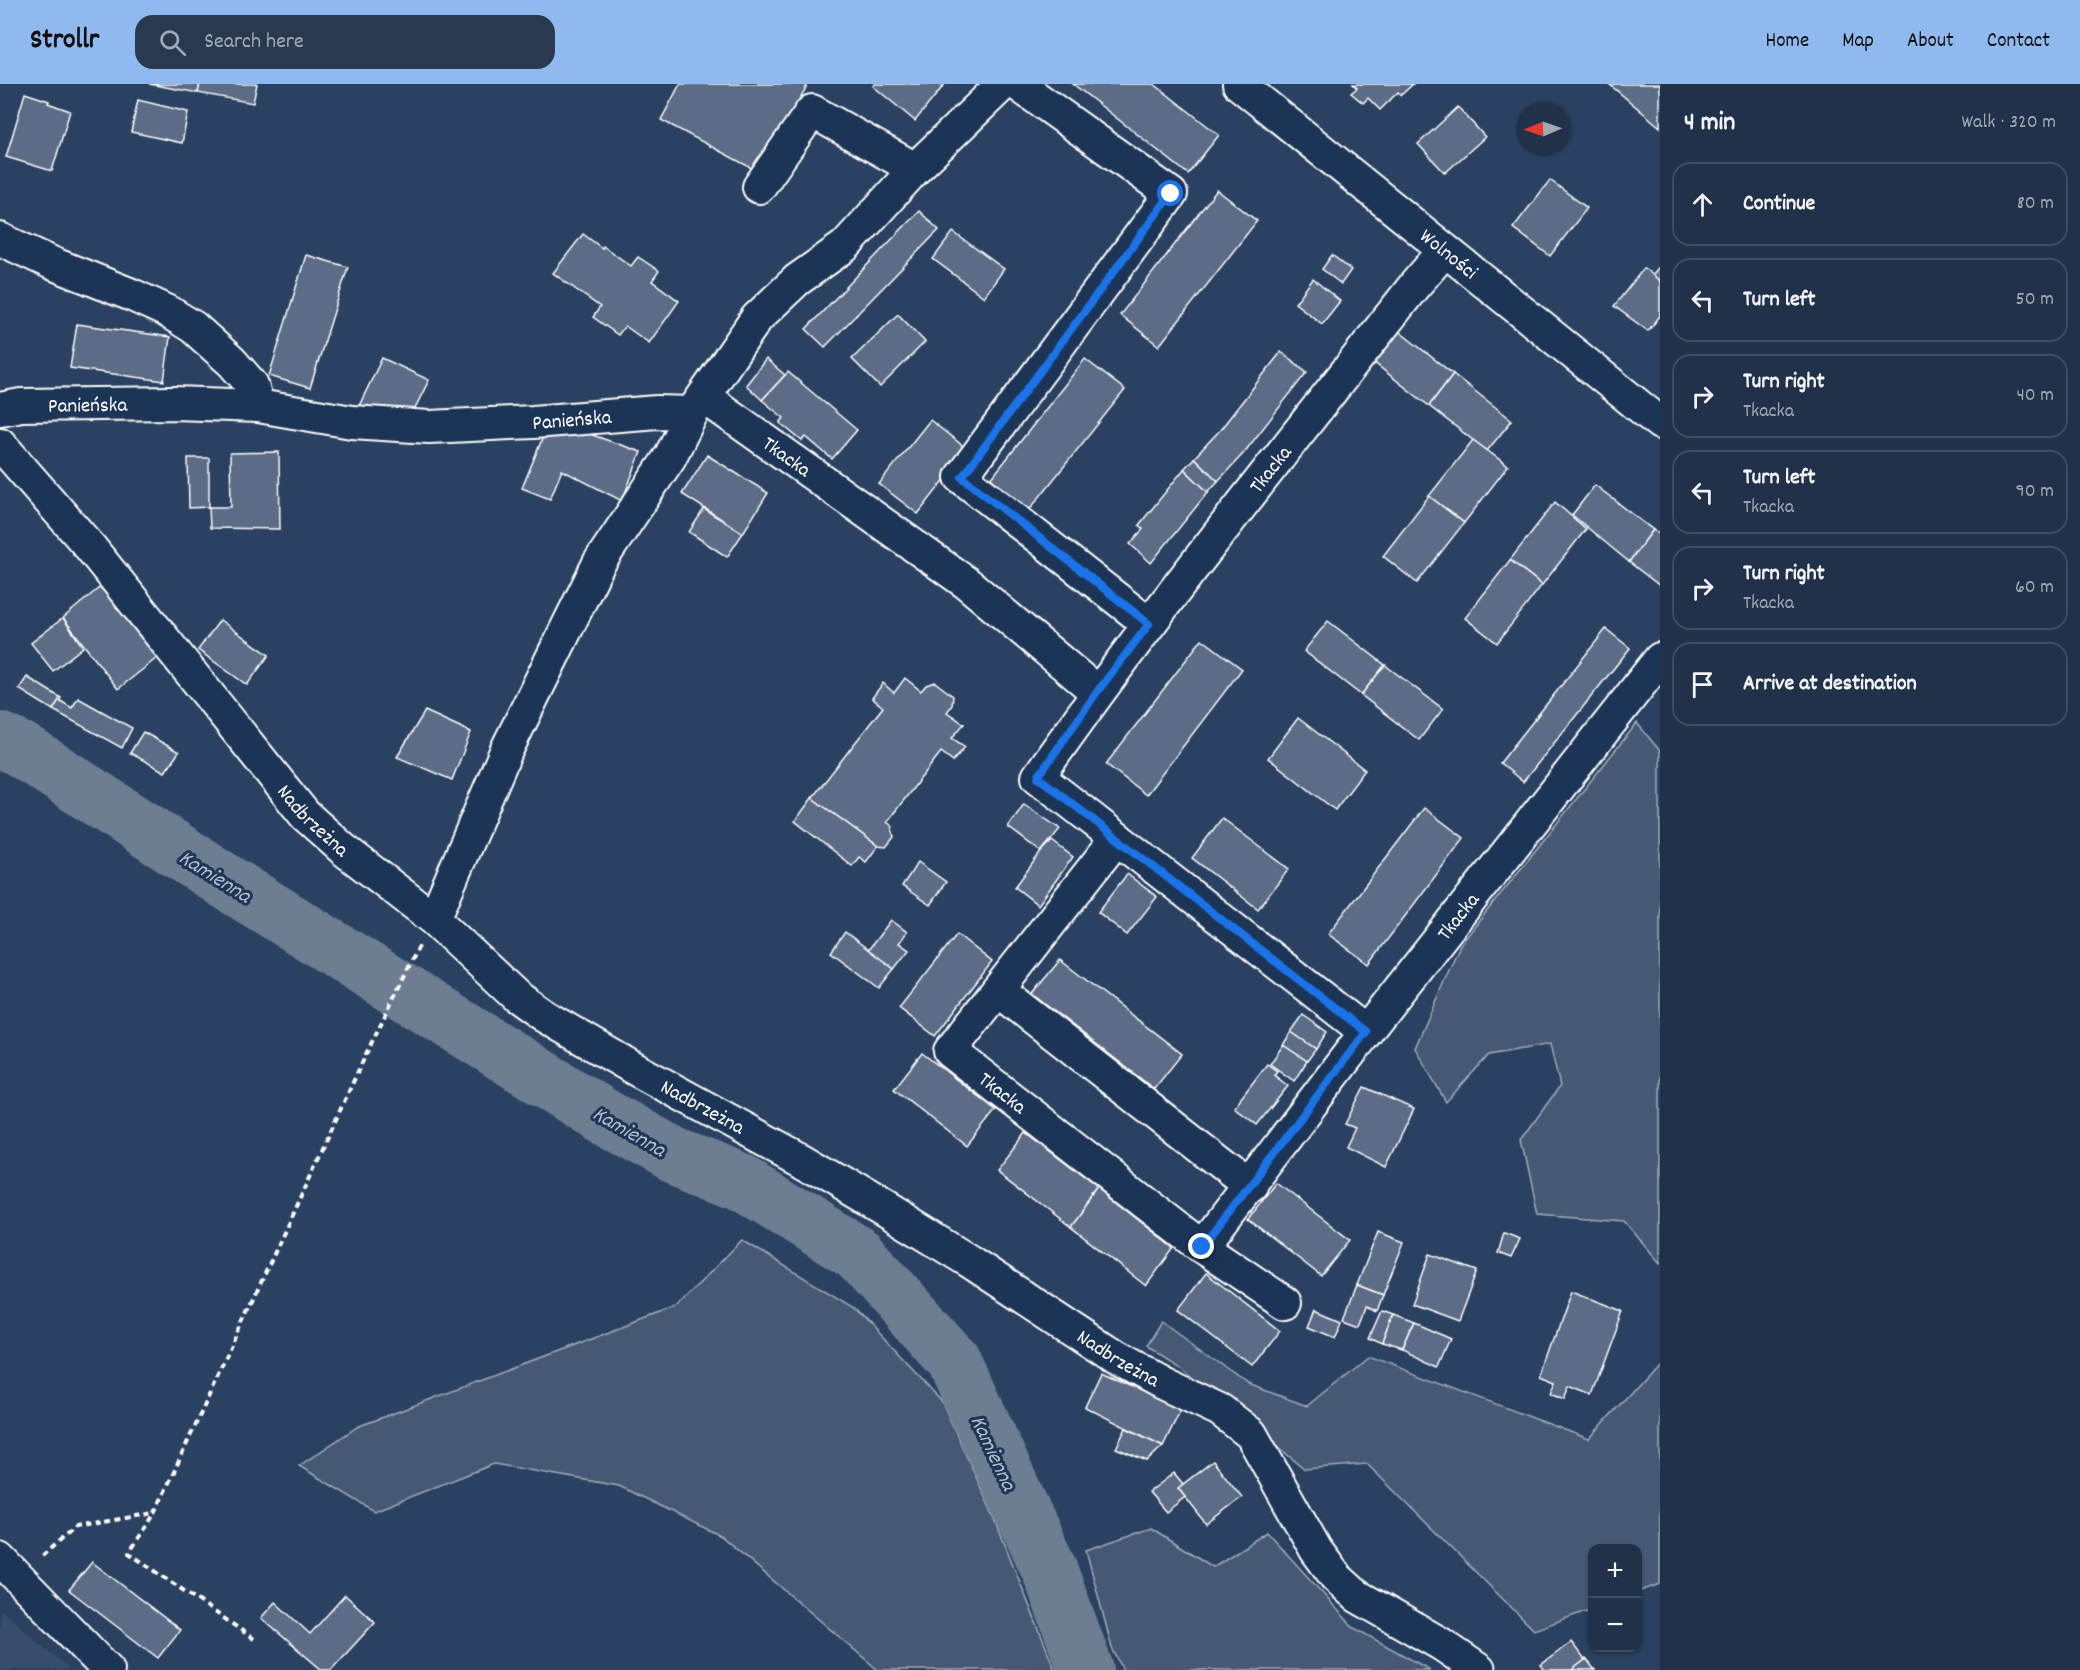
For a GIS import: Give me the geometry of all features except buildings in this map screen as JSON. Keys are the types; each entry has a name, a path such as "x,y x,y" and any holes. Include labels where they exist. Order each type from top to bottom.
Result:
{"street":[{"path":"428,930 507,749 599,563 670,457 698,405 757,318 797,280 845,246 915,169 1003,84"},
{"path":"1017,84 1171,194 962,477 1149,624"},
{"name":"Wolności","path":"1239,84 1660,423"},
{"path":"759,187 812,111 915,169"},
{"path":"0,239 149,303 193,327 232,362 252,386 258,406"},
{"name":"Tkacka","path":"1366,1032 1038,777 1097,692 1149,624 1445,250"},
{"name":"Panieńska","path":"0,409 21,405 175,403 258,406 352,422 429,427 657,412 698,405"},
{"name":"Tkacka","path":"698,405 968,584 1097,692"},
{"name":"Nadbrzeżna","path":"0,444 90,548 305,815 428,930 544,1016 635,1069 800,1159 889,1212 1119,1359 1162,1383 1220,1410 1251,1434 1316,1550 1336,1577 1357,1596 1441,1644 1479,1670"},
{"name":"Tkacka","path":"1202,1247 1366,1032 1660,659"},
{"name":"Tkacka","path":"1117,838 950,1051 1202,1247 1285,1303"},
{"path":"998,990 1250,1187"},
{"path":"6,1570 108,1670"}],"path":[{"path":"254,1639 129,1553 155,1513 366,1054 428,930"},
{"path":"6,1570 75,1527 155,1513"}],"shaded area":[{"path":"1637,723 1660,751 1660,1263 1624,1221 1537,1214 1521,1140 1560,1086 1550,1044 1489,1055 1446,1102 1415,1048 1460,945"},
{"path":"742,1240 854,1308 942,1402 994,1517 1055,1670 878,1670 721,1536 619,1486 494,1464 374,1511 299,1466 357,1427 676,1307"},
{"path":"1161,1321 1248,1384 1307,1406 1368,1356 1589,1439 1660,1360 1660,1584 1642,1591 1642,1544 1588,1544 1588,1610 1534,1630 1367,1464 1305,1469 1178,1366 1146,1346"},
{"path":"1151,1528 1213,1567 1267,1532 1354,1628 1430,1670 1123,1670 1112,1648 1086,1550"},
{"path":"0,1609 70,1670 0,1670"}],"waterway":[{"name":"Kamienna","path":"0,740 20,749 225,881 605,1117 674,1155 741,1181 858,1254 954,1361 1050,1571 1086,1670"}],"route":[{"path":"1171,194 962,477 1149,624 1097,692 1038,777 1366,1032 1202,1247"}]}
